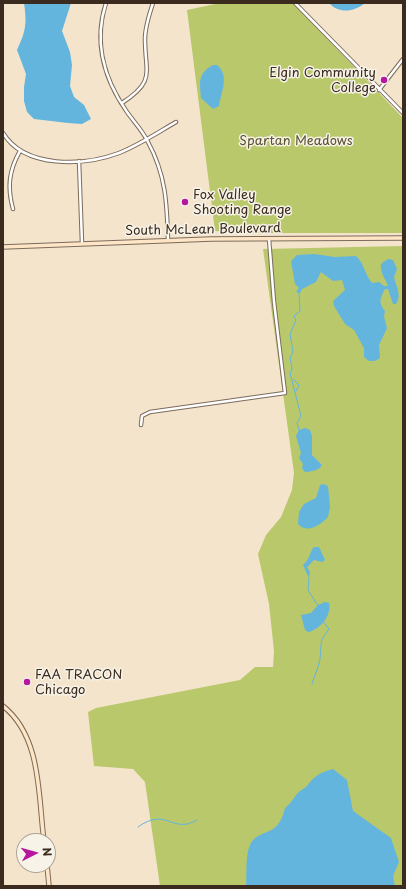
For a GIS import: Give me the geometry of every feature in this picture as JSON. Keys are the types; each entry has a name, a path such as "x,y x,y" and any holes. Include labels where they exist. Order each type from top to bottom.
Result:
{"main road":[{"name":"South McLean Boulevard","path":"3,247 168,240 403,238"},
{"path":"3,706 18,722 27,737 33,752 43,833"},
{"path":"48,873 49,886"}],"street":[{"path":"106,3 101,24 100,50 106,74 122,103 147,139 161,172 166,191 168,240"},
{"path":"122,103 137,92 146,77 148,68 145,33 153,3"},
{"path":"295,3 403,113"},
{"path":"379,90 403,59"},
{"path":"3,132 10,142 20,151 46,159 79,161 114,154 147,139 176,122"},
{"path":"13,209 9,192 9,179 12,167 20,151"},
{"path":"79,161 82,243"},
{"path":"141,425 142,416 150,412 285,393 274,302 269,238"}],"green space":[{"name":"Spartan Meadows","path":"220,3 293,3 403,118 403,233 238,233 215,231 187,10"},
{"path":"403,246 403,886 160,886 145,782 133,769 94,766 88,712 96,708 240,680 255,667 273,667 274,651 269,604 258,554 266,535 281,517 292,490 294,473 263,249"}],"water":[{"path":"24,3 71,3 62,31 70,52 72,65 70,86 74,97 84,105 91,119 82,124 34,119 27,112 24,101 26,74 17,50 25,27"},
{"path":"329,3 365,3 351,10 342,10 333,7"},
{"path":"213,65 217,65 221,69 224,84 219,106 213,109 201,98 200,83 204,72"},
{"path":"314,254 335,257 356,256 361,262 372,283 379,282 384,286 388,286 382,273 381,264 388,259 393,260 397,269 394,277 398,290 398,301 396,304 393,304 388,289 385,289 381,298 381,305 385,311 384,317 387,328 379,345 380,358 375,361 369,361 364,357 364,348 354,330 345,324 334,306 333,301 345,290 342,280 333,281 321,272 316,282 302,289 300,293 296,292 299,288 295,284 291,261 297,255"},
{"path":"305,428 310,430 312,436 312,455 322,465 317,469 305,472 302,468 303,464 299,458 301,453 296,436 299,430"},
{"path":"323,484 328,486 330,507 328,517 322,523 314,527 302,527 298,524 299,512 304,504 316,498 320,485"},
{"path":"314,547 319,547 325,560 322,562 314,560 307,567 310,572 309,578 303,565"},
{"path":"325,602 329,603 329,612 327,617 321,625 308,632 305,630 301,615 311,613 318,605"},
{"path":"333,769 347,780 353,811 391,838 399,862 393,876 395,886 246,886 246,865 250,845 258,836 268,832 278,825 285,808 315,777 321,773"}],"waterway":[{"path":"299,292 300,311 294,316 296,320 290,334 293,352 290,357 292,369 290,373 301,416 297,423 299,430"},
{"path":"293,379 299,385 296,391"},
{"path":"309,578 308,590 318,606"},
{"path":"312,684 321,654 321,644 329,629 323,621"},
{"path":"138,827 148,821 156,819 181,824 188,824 197,820"}],"place":[{"name":"Elgin Community College","path":"384,80"},
{"name":"Fox Valley Shooting Range","path":"185,202"},
{"name":"FAA TRACON Chicago","path":"27,682"}]}
